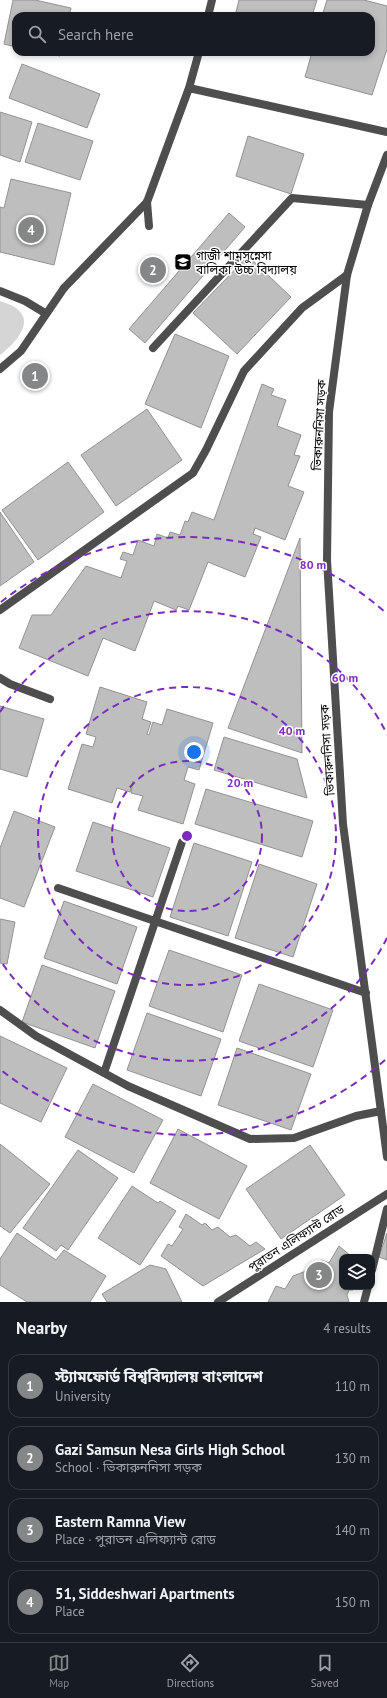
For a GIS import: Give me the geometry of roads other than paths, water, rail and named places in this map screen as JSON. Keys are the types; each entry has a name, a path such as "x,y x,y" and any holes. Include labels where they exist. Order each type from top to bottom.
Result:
{"street":[{"path":"209,12 212,0"},
{"path":"0,369 21,351 45,313 64,288 147,202 189,88 198,56"},
{"path":"189,88 387,132"},
{"name":"ভিকারুননিসা সড়ক","path":"387,155 368,205 347,275 329,412 327,560 343,824 387,1157"},
{"path":"153,348 292,198 368,205"},
{"path":"147,202 149,226"},
{"path":"0,610 193,473 206,450 244,371 267,344 302,308 347,275"},
{"path":"0,291 25,301 45,313"},
{"path":"0,678 10,684 50,699"},
{"path":"104,1073 182,842"},
{"path":"58,888 366,993"},
{"path":"0,1010 36,1036 128,1086 250,1139 294,1138 356,1116 381,1111"},
{"name":"পুরাতন এলিফ্যান্ট রোড","path":"218,1302 387,1194"},
{"path":"375,1258 387,1209"},
{"path":"364,1302 367,1290"}],"place":[{"name":"51, Siddeshwari Apartments","path":"31,230"},
{"name":"গাজী শামসুন্নেসা বালিকা উচ্চ বিদ্যালয়","path":"183,262"},
{"name":"Gazi Samsun Nesa Girls High School","path":"153,270"},
{"name":"স্ট্যামফোর্ড বিশ্ববিদ্যালয় বাংলাদেশ","path":"35,376"},
{"name":"Eastern Ramna View","path":"319,1275"}]}
